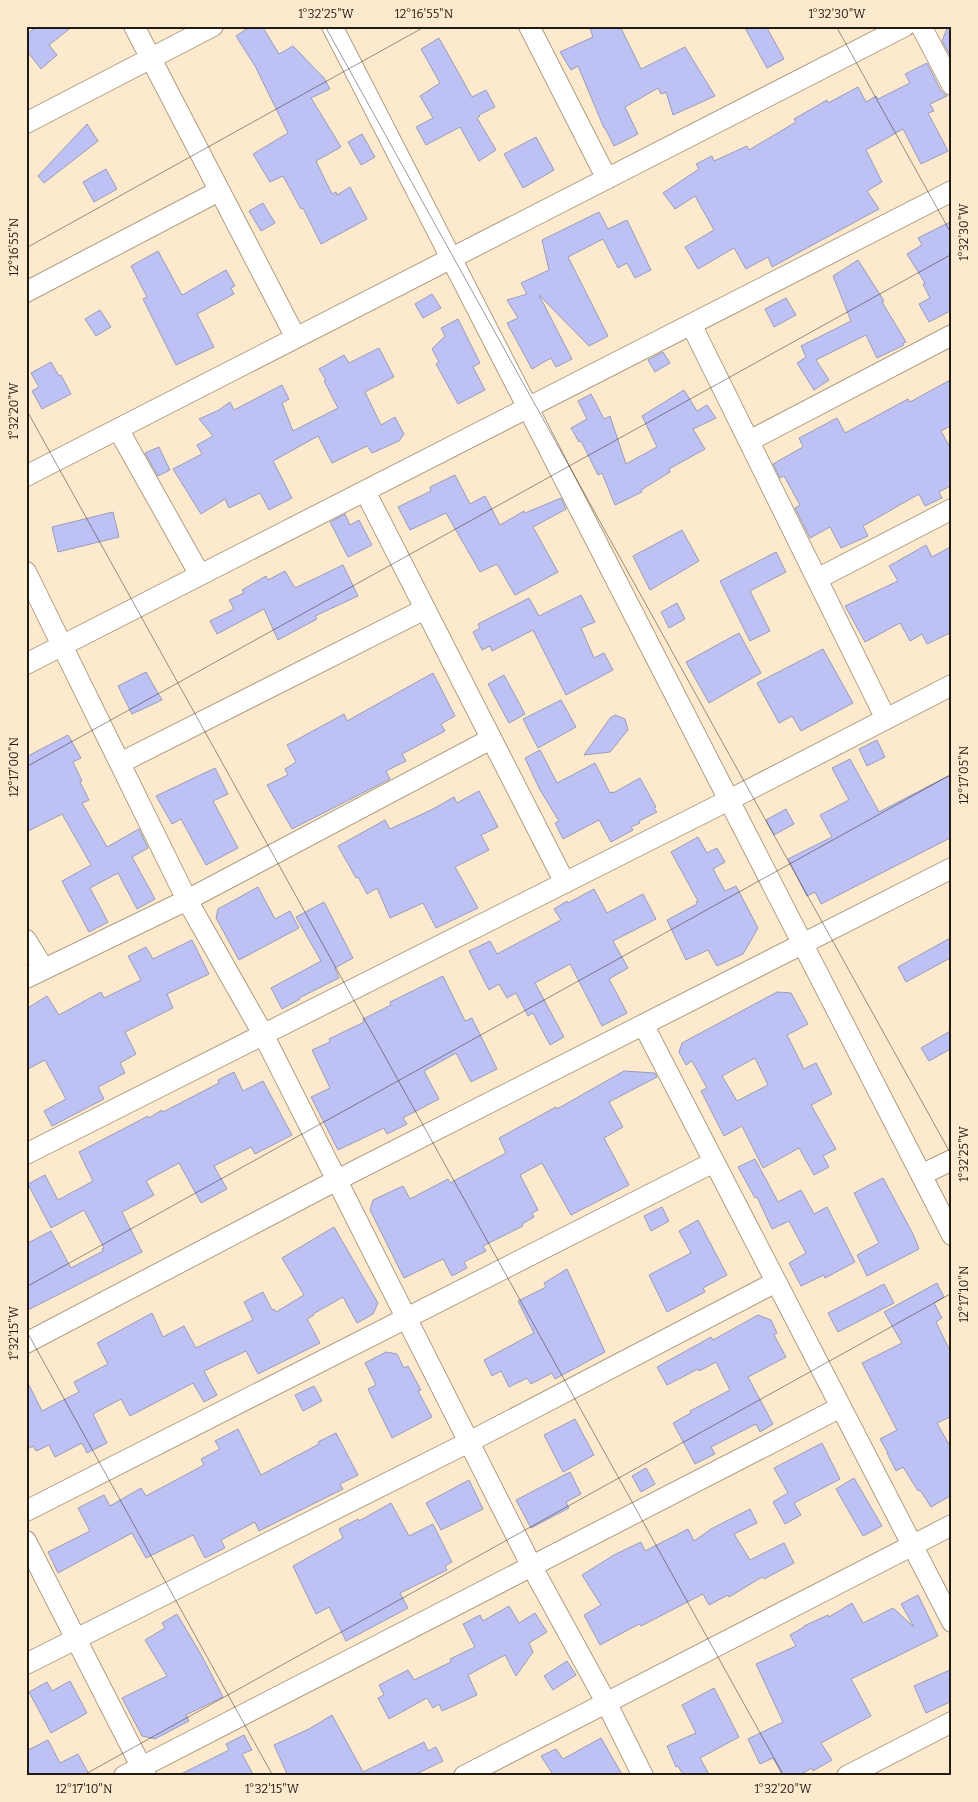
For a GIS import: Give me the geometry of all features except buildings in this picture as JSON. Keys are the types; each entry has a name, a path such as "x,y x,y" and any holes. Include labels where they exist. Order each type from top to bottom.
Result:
{"street":[{"path":"134,26 296,338"},
{"path":"26,123 213,26"},
{"path":"332,26 952,1235"},
{"path":"26,476 607,180 904,26"},
{"path":"921,26 952,85"},
{"path":"536,29 607,180"},
{"path":"26,292 219,191"},
{"path":"26,664 952,191"},
{"path":"691,324 886,719"},
{"path":"748,441 952,336"},
{"path":"118,428 200,575"},
{"path":"365,491 565,883"},
{"path":"817,579 952,509"},
{"path":"26,572 187,900 263,1034 532,1567 606,1702 643,1776"},
{"path":"120,763 425,609"},
{"path":"26,1154 729,800 952,685"},
{"path":"26,978 187,900 492,739"},
{"path":"26,1343 337,1180 644,1026 952,868"},
{"path":"26,940 44,969"},
{"path":"644,1026 952,1622"},
{"path":"921,1175 952,1160"},
{"path":"26,1511 714,1162"},
{"path":"26,1664 469,1442 776,1282"},
{"path":"26,1541 76,1639 137,1773 841,1407"},
{"path":"464,1776 952,1525"},
{"path":"846,1776 952,1722"}]}
